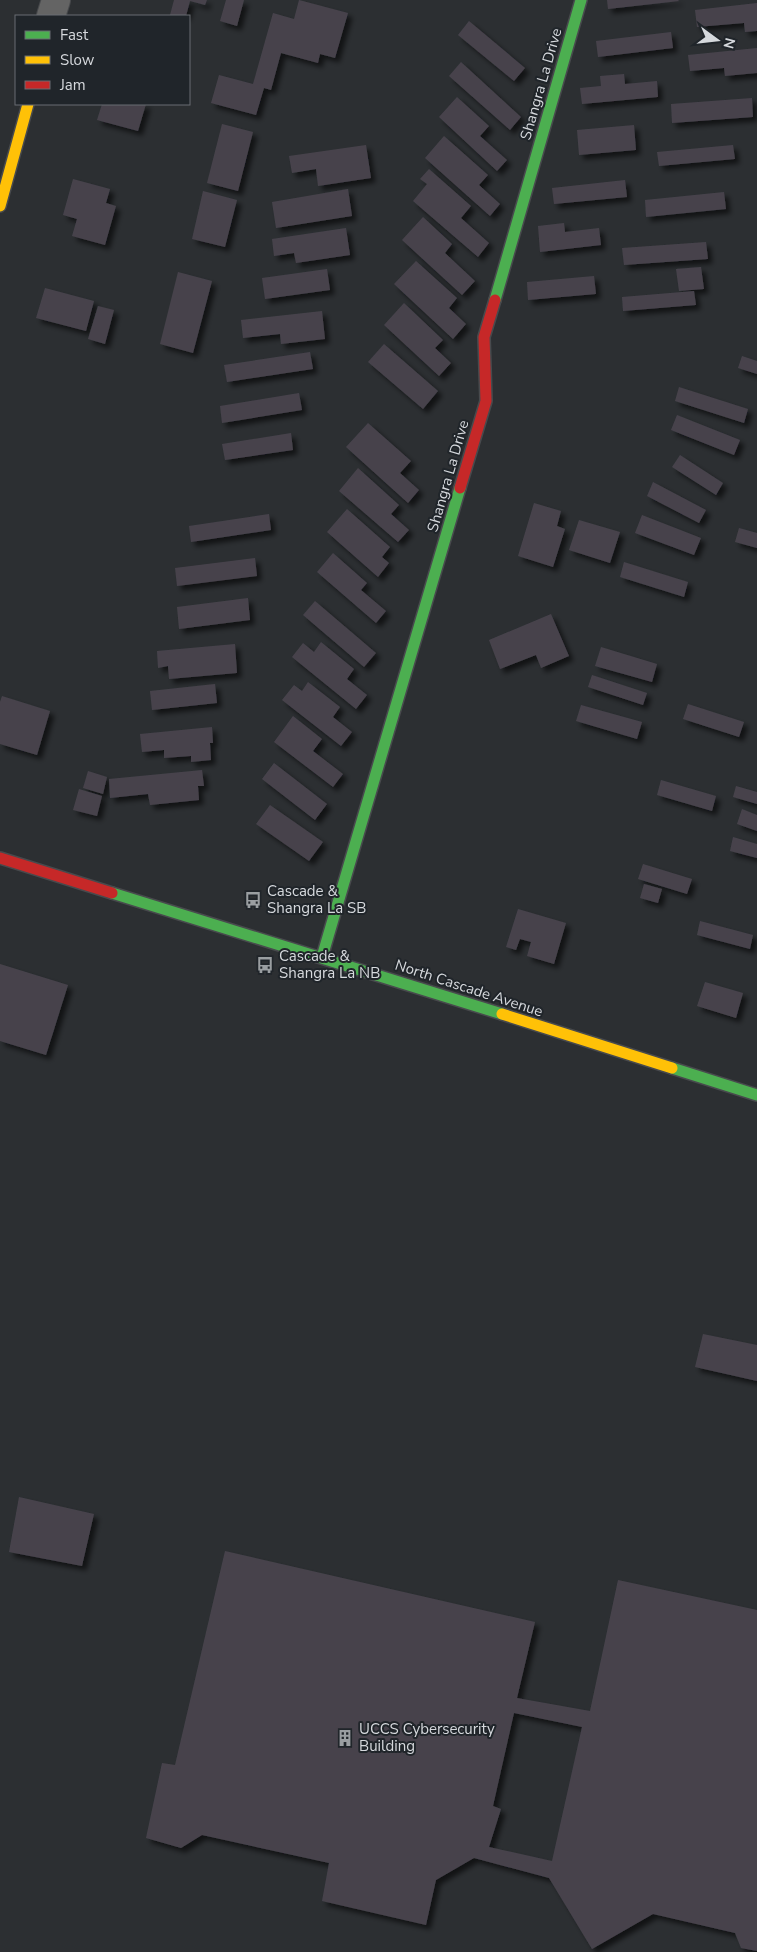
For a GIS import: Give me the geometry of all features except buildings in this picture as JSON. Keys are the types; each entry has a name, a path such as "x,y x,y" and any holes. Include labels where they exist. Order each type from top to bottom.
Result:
{"street":[{"path":"51,15 56,0"},
{"name":"Shangra La Drive","path":"322,957 486,401 484,337 581,0"},
{"path":"0,206 28,105"},
{"name":"North Cascade Avenue","path":"0,858 322,957 757,1095"}],"traffic: fast":[{"path":"495,300 581,0"},
{"path":"322,957 460,488"},
{"path":"112,893 502,1014"},
{"path":"672,1068 757,1095"}],"traffic: slow":[{"path":"0,206 28,105"},
{"path":"502,1014 672,1068"}],"traffic: jam":[{"path":"460,488 486,401 484,337 495,300"},
{"path":"0,858 112,893"}],"place":[{"name":"Cascade & Shangra La SB","path":"253,900"},
{"name":"Cascade & Shangra La NB","path":"265,965"},
{"name":"UCCS Cybersecurity Building","path":"345,1738"}]}
